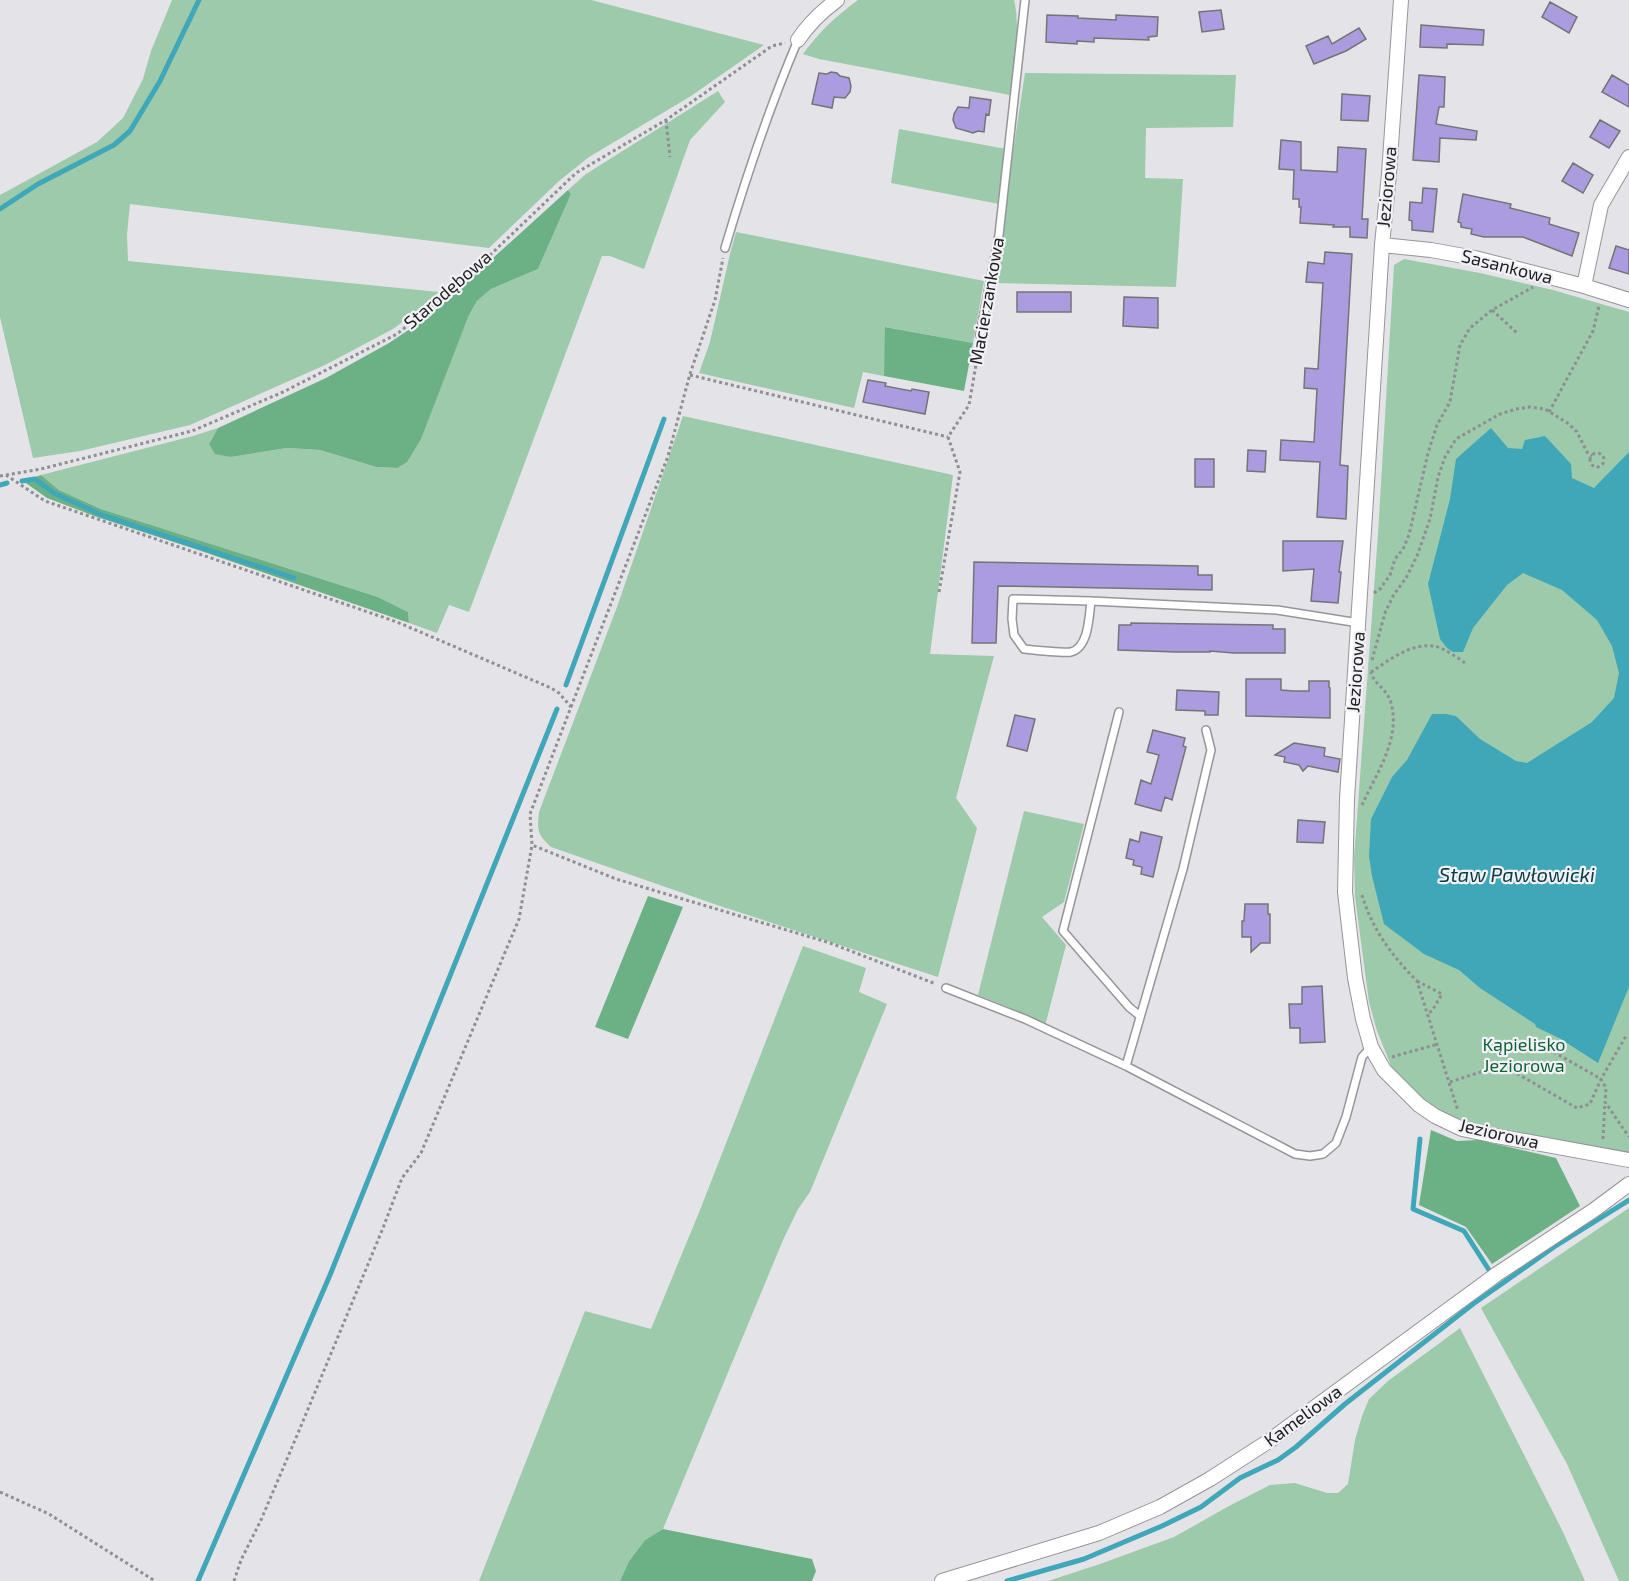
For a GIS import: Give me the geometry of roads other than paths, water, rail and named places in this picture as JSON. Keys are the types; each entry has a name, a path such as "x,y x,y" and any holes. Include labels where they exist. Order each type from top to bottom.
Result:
{"street":[{"path":"798,40 807,25 837,0"},
{"name":"Jeziorowa","path":"1401,0 1382,245 1347,799 1345,892 1355,978 1363,1019 1371,1047 1383,1070 1419,1105 1436,1116 1459,1126 1491,1135 1629,1160"},
{"path":"1584,286 1600,205 1629,157"},
{"name":"Sasankowa","path":"1382,245 1431,250 1475,258 1629,300"},
{"name":"Kameliowa","path":"942,1581 1099,1533 1160,1507 1210,1479 1269,1441 1497,1274 1629,1184"}],"lane":[{"name":"Macierzankowa","path":"981,335 999,235 1026,0"},
{"path":"725,248 750,164 798,40"},
{"path":"1091,601 1087,632 1081,645 1072,652 1024,649 1014,636 1013,599 1091,601 1277,610 1359,623"},
{"path":"1119,712 1063,931 1129,1007 1140,1016"},
{"path":"1126,1066 1183,869 1211,750 1206,730"},
{"path":"946,988 1024,1019 1126,1066 1296,1154 1310,1156 1323,1154 1336,1143 1346,1117 1362,1057 1371,1047"}],"water":[{"name":"Staw Pawłowicki","path":"1491,428 1508,448 1522,449 1525,440 1545,436 1571,464 1572,478 1594,488 1629,452 1629,987 1598,1063 1559,1038 1536,1027 1535,1024 1480,988 1459,970 1424,954 1384,924 1372,876 1369,856 1371,819 1392,777 1407,760 1432,714 1456,716 1480,739 1516,761 1527,763 1592,722 1614,698 1619,673 1612,646 1597,620 1562,590 1523,573 1507,585 1473,628 1463,652 1453,652 1440,639 1428,584 1450,499 1456,459"}],"waterway":[{"path":"0,209 38,184 114,145 130,131 160,81 199,0"},
{"path":"566,685 664,419"},
{"path":"22,481 35,479 54,493 102,515 294,578"},
{"path":"0,485 7,483"},
{"path":"198,1581 330,1275 557,709"},
{"path":"1420,1139 1413,1209 1464,1231 1489,1270"},
{"path":"1007,1581 1084,1559 1162,1526 1201,1507 1240,1478 1278,1460 1345,1404 1473,1304 1554,1247 1629,1200"}],"park label":[{"name":"Kąpielisko Jeziorowa","path":"1524,1055"}]}
